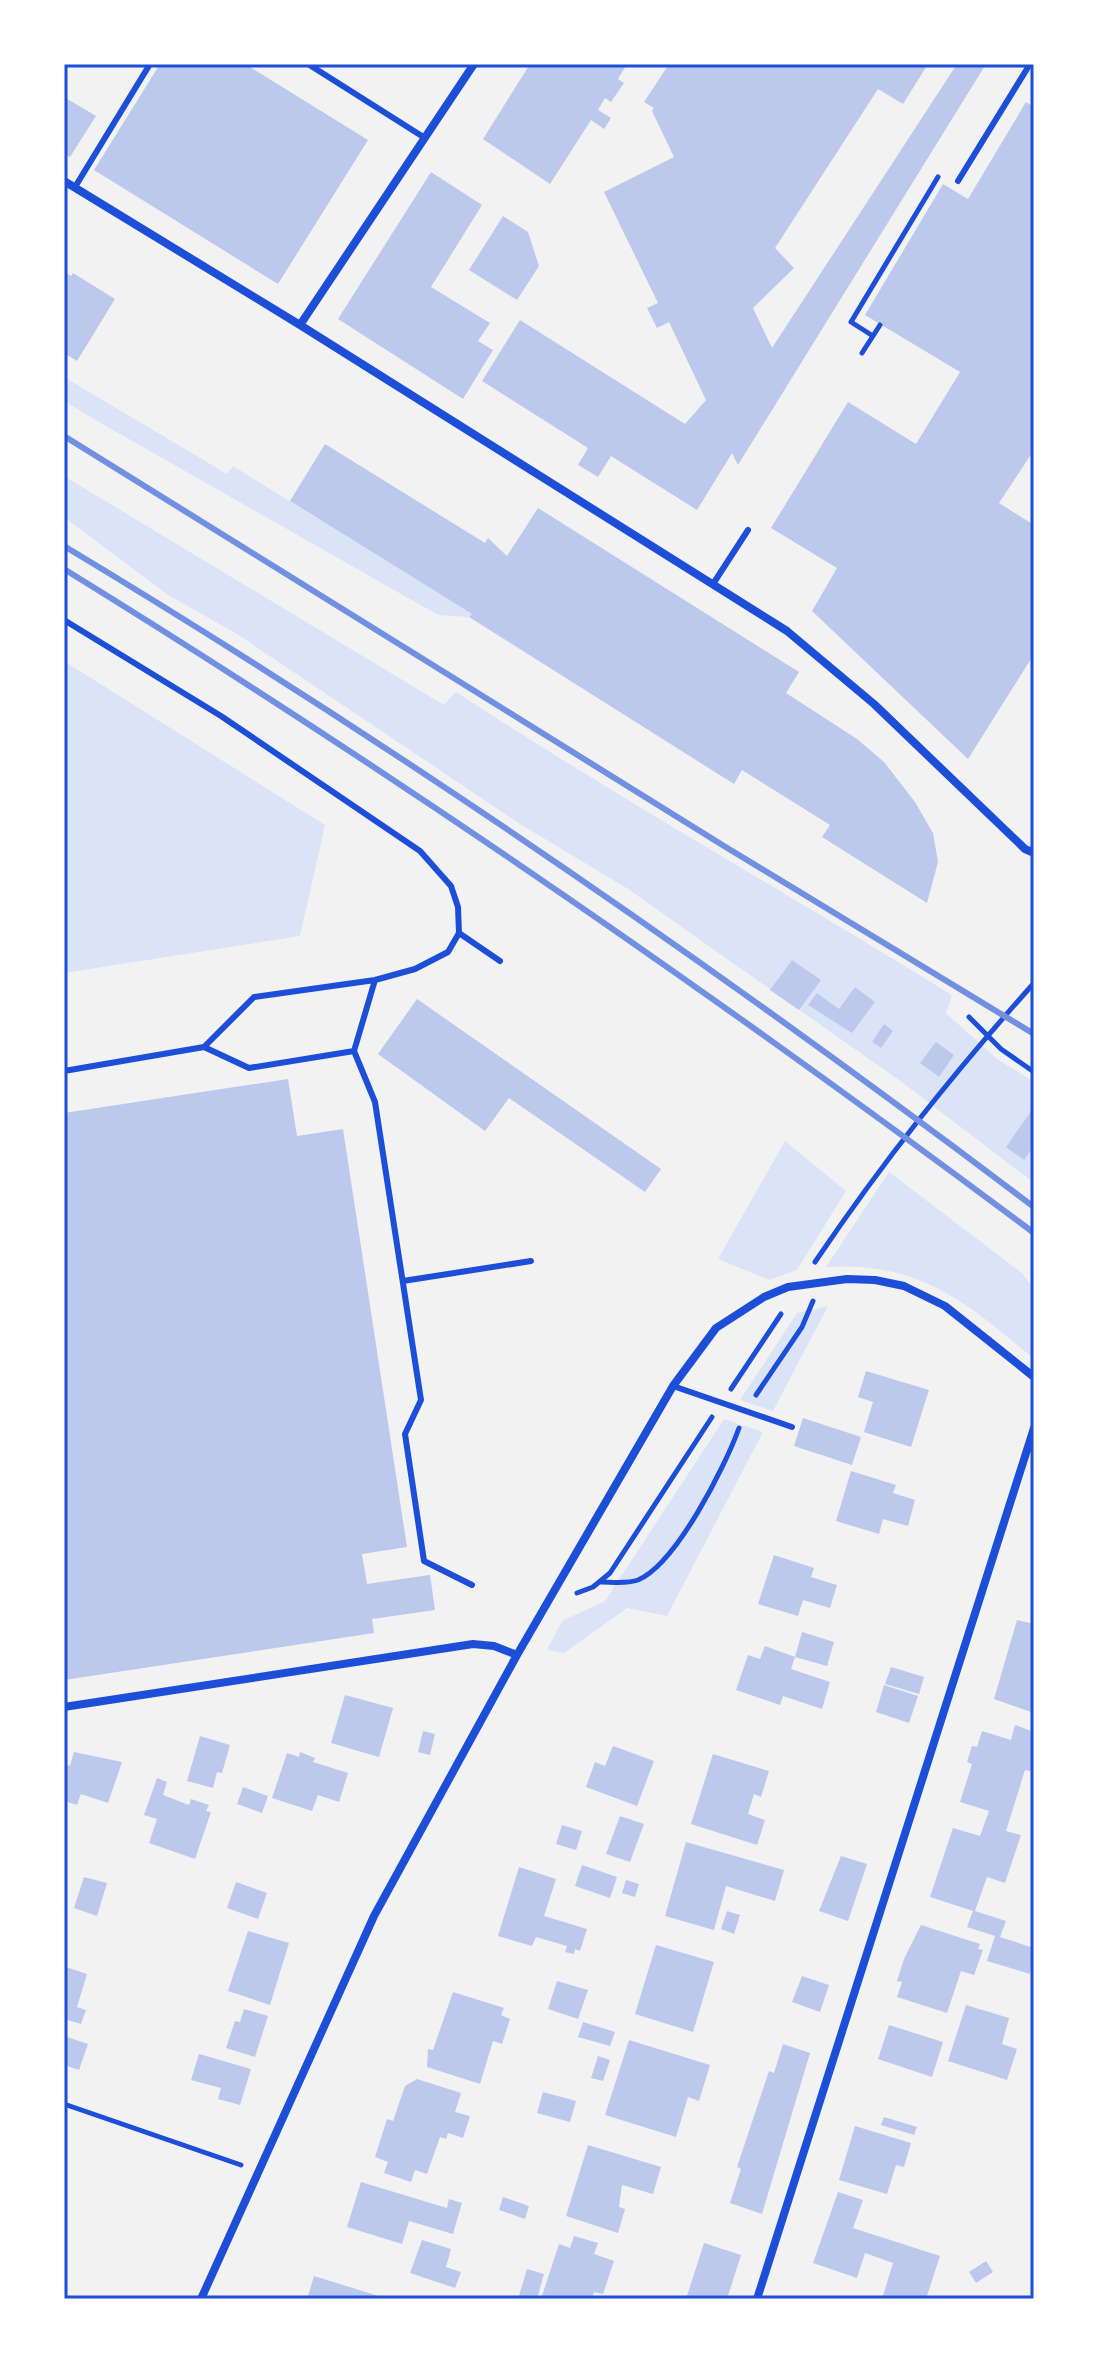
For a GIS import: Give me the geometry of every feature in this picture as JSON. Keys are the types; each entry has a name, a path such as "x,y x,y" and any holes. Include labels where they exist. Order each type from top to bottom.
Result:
{"street":[{"path":"300,325 474,64"},
{"path":"64,181 300,325 787,631 830,665 1025,849 1034,853"},
{"path":"201,2299 374,1916 517,1655 673,1386 699,1347 738,1312 788,1287 816,1282 875,1280 929,1297 969,1323 1034,1377"},
{"path":"757,2299 1034,1428"},
{"path":"64,1707 473,1644 494,1646 517,1655"}],"lane":[{"path":"75,187 150,64"},
{"path":"308,64 425,138"},
{"path":"958,181 1030,64"},
{"path":"713,584 748,530"},
{"path":"64,620 210,709 420,851 451,886 458,907 459,933 448,952 415,969 375,980 254,997 204,1047"},
{"path":"459,933 500,961"},
{"path":"375,980 354,1051 375,1102 421,1400 405,1434 424,1561 472,1585"},
{"path":"64,1071 204,1047 249,1068 354,1051"},
{"path":"403,1281 531,1261"},
{"path":"673,1386 792,1427"}],"path":[{"path":"873,336 851,322 942,171 958,181"},
{"path":"862,353 880,325"},
{"path":"808,1272 876,1172 943,1085 1034,983"},
{"path":"969,1017 1001,1049 1034,1072"},
{"path":"555,1590 567,1595 600,1582 636,1581 652,1570 711,1492 726,1464 745,1411 802,1327 816,1282"},
{"path":"725,1396 783,1309"},
{"path":"600,1582 610,1573 717,1409"},
{"path":"64,2104 258,2171"}],"shaded area":[{"path":"64,377 227,474 233,466 472,614 469,617 438,615 104,425 64,401"},
{"path":"64,476 444,705 456,692 579,770 952,995 946,1013 997,1059 1034,1082 1034,1183 903,1083 628,889 520,824 237,634 168,595 64,517"},
{"path":"64,661 325,825 300,936 64,973"},
{"path":"785,1141 846,1191 797,1270 769,1280 718,1259"},
{"path":"889,1172 1022,1273 1034,1289 1034,1359 986,1320 940,1290 889,1271 826,1267"},
{"path":"828,1306 773,1411 740,1400 797,1313"},
{"path":"724,1419 763,1432 667,1616 627,1608 564,1653 547,1650 562,1621 605,1601"}],"building":[{"path":"160,64 245,64 368,140 278,284 94,170"},
{"path":"530,64 627,64 618,79 624,83 611,102 605,98 598,110 611,118 604,129 591,120 550,184 483,139"},
{"path":"669,64 928,64 903,104 878,89 775,248 794,268 753,308 772,348 957,64 986,64 738,465 732,453 697,510 611,456 598,477 578,465 588,448 482,381 520,320 685,424 706,400 669,322 657,328 647,308 658,303 604,192 674,157 652,111 654,108 644,102"},
{"path":"64,97 96,116 70,157 64,153"},
{"path":"1026,102 1034,107 1034,450 999,503 1034,525 1034,654 968,759 812,611 837,568 771,528 848,402 916,444 960,372 865,315 943,184 968,199"},
{"path":"431,172 482,205 431,287 490,323 478,341 493,350 463,399 338,319"},
{"path":"503,216 528,232 539,266 517,300 469,270"},
{"path":"64,272 71,276 73,273 115,299 77,361 64,353"},
{"path":"325,444 485,543 488,538 507,556 538,508 799,672 786,693 857,739 884,762 915,802 933,833 938,862 927,903 822,837 830,825 742,770 734,784 469,617 472,614 290,501"},
{"path":"792,960 821,980 799,1010 770,990"},
{"path":"855,987 875,1002 852,1033 808,1005 817,993 839,1009"},
{"path":"417,999 661,1169 645,1192 509,1098 485,1131 378,1054"},
{"path":"884,1024 893,1031 881,1048 872,1042"},
{"path":"936,1042 954,1055 939,1077 920,1063"},
{"path":"288,1079 297,1136 343,1129 407,1547 362,1554 367,1584 430,1575 435,1610 372,1619 374,1633 64,1680 64,1113"},
{"path":"1034,1107 1034,1146 1024,1160 1006,1147"},
{"path":"866,1371 929,1390 911,1447 864,1432 873,1402 858,1397"},
{"path":"803,1418 861,1437 852,1465 794,1446"},
{"path":"851,1471 896,1485 893,1493 915,1500 908,1526 883,1519 879,1534 836,1521"},
{"path":"774,1555 814,1568 811,1577 837,1585 830,1608 803,1600 798,1616 758,1604"},
{"path":"1017,1620 1034,1624 1034,1713 994,1699"},
{"path":"802,1632 834,1642 827,1666 795,1657"},
{"path":"765,1646 795,1657 791,1669 830,1682 822,1709 783,1696 780,1705 736,1690 748,1655 760,1659"},
{"path":"891,1667 924,1677 919,1694 885,1684"},
{"path":"884,1685 918,1696 909,1723 876,1712"},
{"path":"345,1695 393,1708 379,1757 331,1743"},
{"path":"1015,1725 1034,1732 1034,1772 1025,1770 1006,1831 1021,1835 1005,1883 987,1877 975,1911 1006,1921 1000,1937 1034,1948 1030,1974 987,1961 995,1936 967,1927 973,1911 930,1897 953,1828 980,1836 989,1811 960,1802 972,1764 967,1762 972,1746 977,1747 982,1731 1011,1740"},
{"path":"423,1731 435,1734 430,1755 418,1752"},
{"path":"200,1736 230,1745 222,1773 217,1772 213,1788 187,1781"},
{"path":"613,1746 654,1761 637,1806 586,1787 595,1762 605,1766"},
{"path":"74,1752 122,1762 108,1803 81,1794 77,1805 64,1801 64,1764 70,1766"},
{"path":"300,1752 315,1758 313,1762 348,1773 339,1802 318,1795 312,1811 272,1798 287,1753 299,1757"},
{"path":"713,1754 769,1771 761,1797 754,1794 748,1814 765,1820 757,1845 691,1824"},
{"path":"157,1778 167,1782 163,1795 189,1805 191,1799 209,1805 206,1811 211,1812 195,1859 149,1843 157,1819 144,1815"},
{"path":"243,1787 268,1796 262,1813 237,1804"},
{"path":"620,1816 644,1824 630,1862 606,1854"},
{"path":"562,1825 582,1831 576,1850 556,1844"},
{"path":"686,1842 784,1870 775,1901 726,1886 714,1930 665,1916"},
{"path":"841,1856 867,1864 848,1921 819,1911"},
{"path":"582,1865 617,1877 610,1898 575,1886"},
{"path":"519,1867 556,1879 544,1916 587,1929 580,1951 575,1949 574,1954 565,1952 567,1946 536,1937 532,1946 498,1936"},
{"path":"84,1877 107,1883 97,1916 74,1908"},
{"path":"626,1880 639,1884 635,1897 622,1893"},
{"path":"236,1882 267,1893 258,1919 227,1908"},
{"path":"727,1911 740,1915 734,1934 721,1929"},
{"path":"921,1925 980,1944 978,1949 983,1950 974,1975 961,1971 947,2013 897,1997 902,1982 897,1981 904,1959"},
{"path":"248,1931 289,1943 270,2005 228,1991"},
{"path":"656,1945 714,1962 693,2032 635,2014"},
{"path":"66,1967 87,1974 77,2007 86,2010 81,2024 64,2019"},
{"path":"802,1976 829,1985 820,2012 792,2002"},
{"path":"557,1981 588,1990 578,2019 548,2009"},
{"path":"453,1992 504,2008 501,2015 510,2019 502,2044 493,2041 480,2084 427,2067 428,2049 433,2050"},
{"path":"966,2005 1009,2018 1002,2044 1017,2049 1007,2080 948,2061"},
{"path":"244,2009 268,2016 255,2057 226,2048 235,2021 240,2022"},
{"path":"583,2022 615,2032 610,2046 578,2037"},
{"path":"889,2025 943,2042 932,2077 878,2059"},
{"path":"67,2037 88,2044 79,2070 64,2065"},
{"path":"629,2040 710,2065 699,2101 688,2097 676,2137 605,2115"},
{"path":"783,2044 810,2053 762,2214 730,2203 741,2169 737,2167 769,2071 774,2073"},
{"path":"199,2054 251,2069 240,2105 218,2099 221,2088 191,2080"},
{"path":"598,2056 610,2060 603,2081 591,2078"},
{"path":"417,2079 461,2093 455,2112 470,2116 463,2138 448,2133 446,2139 440,2137 427,2174 415,2170 411,2182 384,2173 388,2162 375,2157 387,2119 393,2121 405,2086"},
{"path":"543,2092 576,2101 570,2122 537,2113"},
{"path":"884,2117 917,2127 914,2135 881,2125"},
{"path":"855,2126 911,2143 904,2167 896,2165 887,2194 839,2180"},
{"path":"588,2145 661,2167 653,2194 622,2185 619,2207 625,2209 618,2233 566,2216"},
{"path":"361,2182 447,2208 449,2199 462,2203 453,2234 409,2221 402,2244 347,2227"},
{"path":"838,2192 863,2200 853,2228 940,2256 926,2299 882,2299 893,2263 865,2253 857,2278 813,2263"},
{"path":"503,2197 529,2206 525,2219 499,2210"},
{"path":"574,2236 598,2243 594,2254 614,2261 603,2294 594,2292 592,2299 541,2299 559,2244 570,2248"},
{"path":"422,2240 451,2249 446,2267 461,2272 455,2288 410,2273"},
{"path":"704,2243 741,2255 727,2299 686,2299"},
{"path":"986,2261 993,2272 976,2283 969,2272"},
{"path":"527,2269 544,2274 537,2299 518,2299"},
{"path":"314,2276 385,2298 385,2299 307,2299"}],"railway":[{"path":"64,436 724,846 1034,1034"},
{"path":"64,546 313,701 558,864 679,947 1034,1207"},
{"path":"64,569 312,727 556,890 797,1059 1034,1233"}]}
